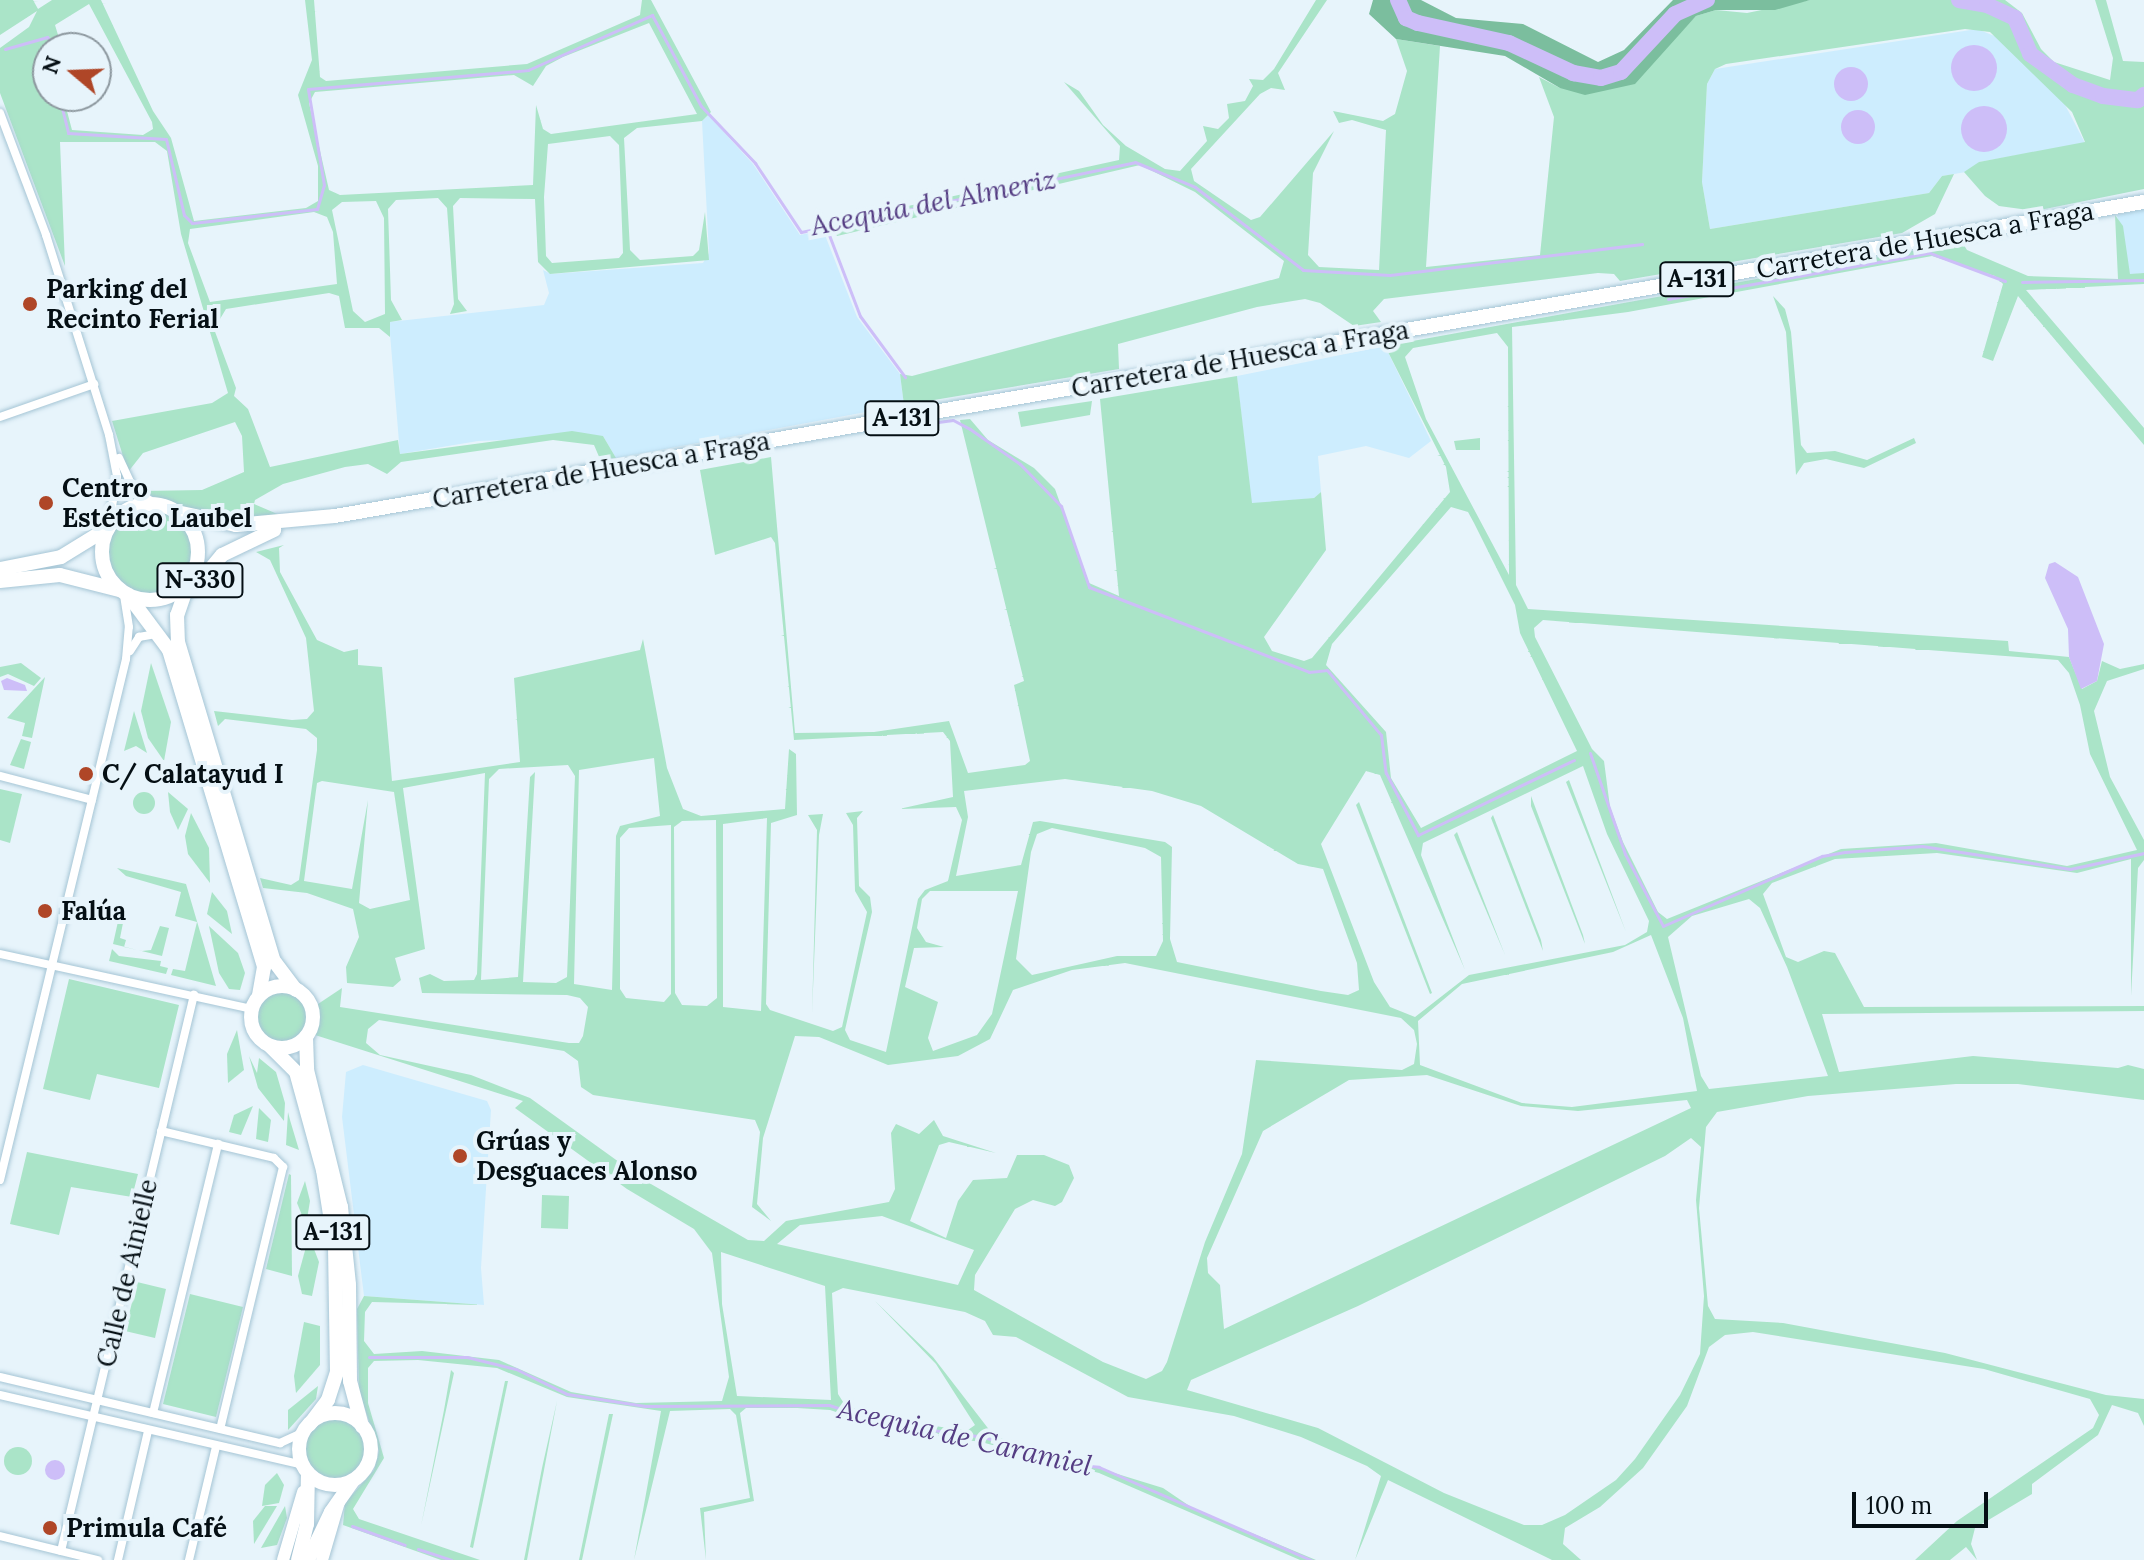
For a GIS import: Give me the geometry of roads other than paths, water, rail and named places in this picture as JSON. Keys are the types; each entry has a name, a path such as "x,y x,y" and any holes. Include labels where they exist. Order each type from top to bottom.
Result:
{"main road":[{"name":"Carretera de Huesca a Fraga","path":"192,575 222,546 335,516 2144,202"},
{"name":"A-131","path":"306,1429 328,1400 337,1372 335,1247 323,1170 296,1072 255,1034 255,1002 264,967 162,634 124,593 101,559 107,527 133,510 162,508 177,512 197,532 200,546 176,623 274,961 312,1011 306,1037 307,1070 341,1207 349,1285 350,1381 371,1450 367,1466 339,1498 308,1560"},
{"name":"Carretera de Huesca a Fraga","path":"177,512 236,525 335,516"},
{"path":"0,569 61,557 107,527"},
{"name":"N-330","path":"187,668 186,616 198,582 230,550 274,530"},
{"path":"0,581 60,575 124,593"},
{"name":"A-131","path":"124,593 162,598 192,575"},
{"path":"255,1002 277,987 296,990"},
{"path":"270,1046 286,1048 306,1037"},
{"path":"298,1560 307,1524 306,1469 300,1449 306,1429 323,1416 340,1414 362,1426"},
{"path":"306,1469 331,1485 355,1479"},
{"path":"283,1560 306,1469"},
{"path":"322,1560 339,1498"}],"street":[{"path":"0,113 109,435 117,476 107,527"},
{"path":"0,417 94,384"},
{"path":"109,435 130,485 162,508"},
{"path":"0,1180 126,659 129,620 124,593"},
{"path":"126,659 139,637 162,634"},
{"path":"0,776 92,800"},
{"path":"0,954 194,995 255,1002"},
{"path":"24,959 40,968 47,983"},
{"name":"Calle de Ainielle","path":"61,1551 194,995"},
{"path":"161,1131 281,1163 220,1429"},
{"path":"153,1413 218,1144"},
{"path":"0,1377 283,1444 306,1429"},
{"path":"0,1395 306,1469"},
{"path":"118,1560 148,1431"},
{"path":"189,1560 216,1447"},
{"path":"0,1536 98,1560"}],"waterway":[{"path":"1398,0 1406,18 1418,23 1509,43 1573,73 1601,78 1621,72 1675,14 1707,0"},
{"path":"1959,0 1987,5 2015,18 2030,54 2073,85 2103,96 2138,100 2144,95"},
{"name":"Acequia del Almeriz","path":"63,112 68,133 166,139 184,215 192,223 317,209 324,185 308,89 528,70 652,15 701,106 755,163 801,232 1135,162 1195,187 1303,270 1390,275 1642,244"},
{"name":"Acequia del Almeriz","path":"5,49 32,41"},
{"path":"826,227 860,316 905,377"},
{"name":"Acequia del Almeriz","path":"1668,299 1930,253 2005,281"},
{"name":"Acequia del Almeriz","path":"2022,282 2144,280"},
{"path":"938,422 953,420 970,429 1020,464 1061,506 1089,587 1309,672 1327,670 1381,735 1386,773 1418,835 1574,760"},
{"path":"1590,753 1625,854 1663,926 1822,856 1845,852 1922,846 2070,869 2144,853"},
{"name":"Acequia de Caramiel","path":"369,1357 467,1357 516,1369 567,1394 645,1406 829,1405 888,1424 984,1437 1067,1464 1099,1467 1311,1560"},
{"path":"352,1526 405,1545"},
{"path":"418,1549 451,1560"}],"place":[{"name":"Parking del Recinto Ferial","path":"30,304"},
{"name":"Centro Estético Laubel","path":"46,503"},
{"name":"C/ Calatayud I","path":"86,774"},
{"name":"Falúa","path":"45,911"},
{"name":"Grúas y Desguaces Alonso","path":"460,1156"},
{"name":"Primula Café","path":"50,1528"}]}
